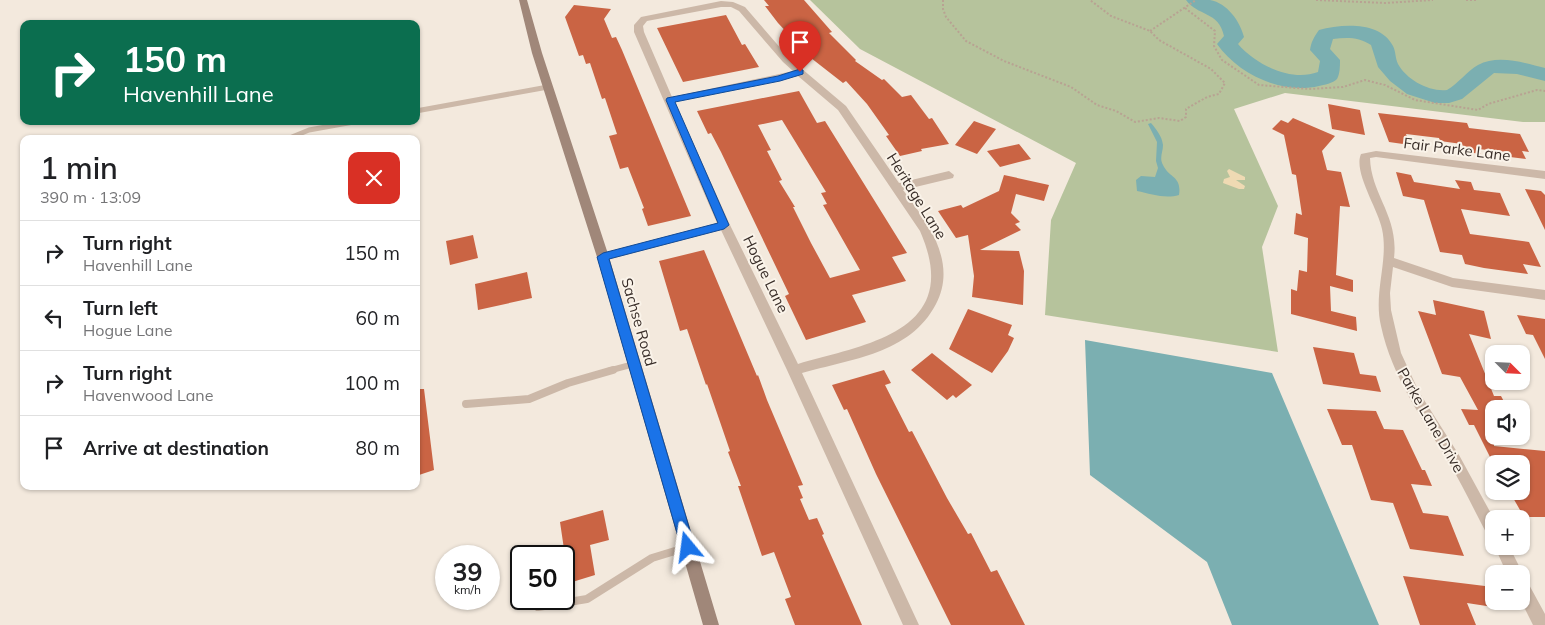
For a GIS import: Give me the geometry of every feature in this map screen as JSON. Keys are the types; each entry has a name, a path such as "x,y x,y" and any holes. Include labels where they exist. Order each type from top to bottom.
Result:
{"main road":[{"name":"Sachse Road","path":"523,0 548,87 603,257 711,625"}],"street":[{"name":"Hogue Lane","path":"733,5 721,4 655,16 644,20 638,25 638,32 670,100 724,225 794,370 911,625"},
{"name":"Heritage Lane","path":"733,5 742,9 786,60 842,108 925,230 934,248 939,269 938,288 928,308 912,326 891,341 794,370"},
{"path":"670,100 780,78 800,72"},
{"name":"Fair Parke Lane","path":"1365,156 1376,154 1545,175"},
{"name":"Parke Lane Drive","path":"1365,156 1366,169 1387,226 1390,261 1384,294 1390,339 1410,390 1449,450 1485,516"},
{"path":"896,188 949,176"},
{"path":"603,257 724,225"},
{"path":"1390,261 1452,282 1545,295"},
{"path":"1530,603 1542,625"}],"lane":[{"path":"420,110 548,87"},
{"path":"297,135 309,130 337,125"},
{"path":"466,404 529,399 568,383 634,364"},
{"path":"575,601 587,599 652,558 688,547"}],"path":[{"path":"943,0 943,9 946,17 966,41 1004,61 1071,87 1097,105 1116,111 1135,122 1159,118 1180,121 1186,118 1186,108 1206,97 1219,94 1226,83 1211,69 1158,40 1150,31 1106,13 1090,0"},
{"path":"1150,31 1196,0"},
{"path":"1316,0 1384,4 1433,0"},
{"path":"1466,0 1477,0"},
{"path":"1185,8 1215,31 1214,46 1222,60 1259,84 1309,89 1344,87 1365,80 1385,84 1415,100 1478,110 1488,104 1537,90 1545,91"}],"green space":[{"path":"810,0 1545,0 1545,122 1523,122 1285,93 1234,109 1278,206 1262,247 1278,352 1045,315 1051,220 1076,163 860,49"}],"sand":[{"path":"1229,169 1245,177 1245,180 1236,180 1245,186 1244,189 1223,183 1224,179 1230,177 1227,171"}],"water":[{"path":"1151,123 1162,142 1162,162 1179,184 1179,195 1163,196 1137,191 1136,180 1141,176 1155,177 1158,168 1156,161 1157,142 1148,124"},
{"path":"1085,340 1272,373 1379,625 1232,625 1207,562 1090,475"}],"building":[{"path":"764,0 804,0 832,32 829,33 855,61 882,80 884,79 902,97 911,95 929,119 932,118 949,144 921,149 922,151 900,156 886,136 889,135 867,104 846,81 843,83 811,58 778,23 765,6 769,6"},
{"path":"574,5 611,9 604,19 612,38 616,37 622,50 691,216 648,226 642,209 644,208 628,167 620,169 609,136 617,134 605,98 602,99 590,63 586,64 583,55 579,56 565,17"},
{"path":"726,15 742,45 745,44 759,67 683,82 657,28"},
{"path":"799,91 817,123 825,121 907,253 892,257 906,281 852,295 866,322 806,340 785,296 789,294 721,152 711,133 708,134 697,111","holes":["782,120 826,192 821,193 827,204 823,205 860,270 830,278 793,207 795,207 779,181 782,180 767,151 771,150 758,125"]},
{"path":"1328,104 1360,110 1365,135 1332,129"},
{"path":"1378,113 1467,123 1469,128 1520,134 1529,152 1522,151 1526,159 1510,157 1508,152 1478,149 1481,154 1466,152 1462,144 1440,141 1439,138 1406,134 1410,145 1389,142"},
{"path":"1293,118 1335,136 1322,151 1327,170 1341,172 1350,207 1340,206 1336,275 1353,280 1353,292 1330,286 1331,311 1356,317 1357,331 1291,314 1291,289 1297,291 1299,270 1307,272 1308,238 1294,234 1296,213 1302,215 1296,175 1292,174 1284,135 1272,129 1281,120 1288,123"},
{"path":"974,121 996,129 977,154 955,145"},
{"path":"1019,144 1031,159 1000,167 987,151"},
{"path":"1396,172 1411,175 1414,182 1460,189 1455,180 1471,182 1474,190 1500,193 1510,216 1461,209 1470,234 1529,242 1541,267 1523,264 1528,274 1484,268 1465,264 1462,255 1440,252 1424,200 1403,196"},
{"path":"1004,175 1049,185 1044,201 1016,194 1011,213 1020,222 1015,224 1021,230 980,250 1019,251 1024,271 1023,305 972,297 974,276 968,235 956,238 938,211 961,205 963,208 999,191"},
{"path":"1525,189 1541,191 1545,195 1545,230"},
{"path":"473,235 478,258 450,265 446,241"},
{"path":"704,250 803,485 798,486 803,498 800,499 809,520 817,518 824,534 822,535 862,625 795,625 785,599 791,597 774,552 762,556 738,486 741,486 728,452 730,451 707,384 687,329 680,331 659,261"},
{"path":"527,272 532,298 478,310 475,284"},
{"path":"1433,300 1484,311 1491,339 1469,334 1485,374 1485,390 1492,390 1494,396 1501,396 1503,400 1485,400 1485,445 1545,451 1545,517 1530,517 1530,510 1520,510 1514,500 1530,500 1530,455 1489,455 1474,425 1469,425 1461,409 1478,410 1460,377 1442,374 1418,311 1436,315"},
{"path":"968,309 1012,325 1008,335 1014,338 1008,351 992,373 949,349"},
{"path":"1517,315 1545,319 1545,359 1533,335 1526,334"},
{"path":"1313,347 1354,353 1360,374 1376,376 1381,392 1323,384"},
{"path":"932,353 972,385 956,398 953,395 947,400 911,370"},
{"path":"884,370 891,383 885,385 909,432 912,431 947,498 968,534 971,533 991,572 997,570 1025,625 951,625 876,474 847,409 844,410 832,385"},
{"path":"420,389 424,389 434,470 420,475"},
{"path":"1327,409 1376,411 1384,429 1403,430 1422,470 1425,470 1432,486 1411,484 1423,513 1448,516 1464,556 1410,549 1393,503 1371,500 1352,445 1342,445"},
{"path":"603,510 609,540 590,545 595,575 575,581 575,545 563,545 560,522"},
{"path":"1403,576 1485,586 1485,606 1467,603 1476,625 1420,625"}],"waterway":[{"path":"1195,0 1220,14 1229,23 1234,37 1227,44 1235,54 1259,70 1288,80 1302,82 1328,76 1330,60 1320,50 1321,42 1326,34 1341,32 1357,32 1372,36 1378,40 1384,48 1389,67 1397,77 1414,89 1435,96 1449,96 1460,92 1484,70 1489,68 1503,66 1545,75"}],"route":[{"path":"688,547 603,257 724,225 670,100 780,78 800,72"}]}
